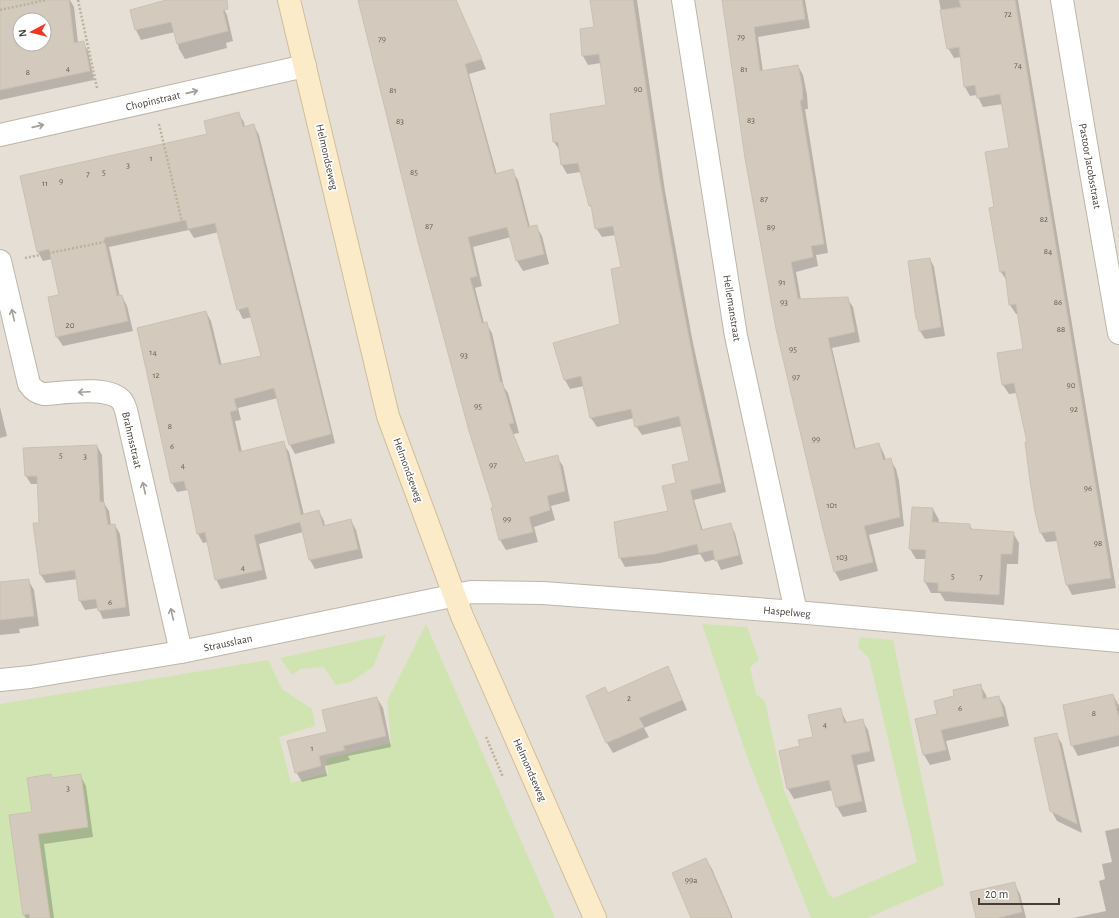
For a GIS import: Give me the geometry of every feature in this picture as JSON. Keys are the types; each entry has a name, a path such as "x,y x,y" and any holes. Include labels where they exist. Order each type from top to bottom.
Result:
{"street":[{"name":"Helmondseweg","path":"288,0 388,416 454,597 596,918"},
{"name":"Hellemanstraat","path":"683,0 736,336 796,612"},
{"name":"Pastoor Jacobsstraat","path":"1062,0 1119,332"},
{"name":"Chopinstraat","path":"0,135 305,66"},
{"name":"Brahmsstraat","path":"0,262 29,384 33,390 44,394 93,391 108,393 122,402 126,410 181,652"},
{"name":"Haspelweg","path":"454,597 471,592 543,592 796,612 1119,642"},
{"name":"Strausslaan","path":"0,680 30,677 181,652 454,597"}],"path":[{"path":"0,10 46,0"},
{"path":"78,0 102,112"},
{"path":"0,262 183,226 154,100"}],"shaded area":[{"path":"0,0 1119,0 1119,918 0,918"}],"green space":[{"path":"426,624 555,918 0,918 0,704 268,660 282,689 312,709 315,726 279,737 291,783 328,773 326,759 391,743 387,701"},
{"path":"702,624 747,627 759,660 750,667 756,694 765,701 784,790 829,895 834,898 917,862 869,658 858,647 860,637 893,640 944,885 867,918 811,918 746,754"},
{"path":"386,635 373,667 351,682 336,685 324,667 300,669 292,675 280,658"}],"building":[{"path":"0,0 69,0 74,43 84,41 90,71 0,90"},
{"path":"166,0 227,0 228,9 223,10 228,31 177,44 171,22 135,30 130,10"},
{"path":"358,0 456,0 482,59 465,64 495,174 513,169 528,227 537,225 544,254 516,261 507,227 468,237 477,276 470,278 482,323 487,322 500,382 502,382 514,423 509,424 525,463 558,455 565,491 547,496 550,510 529,517 533,532 499,540 491,508 493,507 469,431 417,238"},
{"path":"590,0 633,0 660,181 676,271 698,384 721,483 690,490 701,530 731,523 739,555 715,561 713,550 699,553 697,544 655,554 619,558 614,522 668,511 662,486 676,483 672,465 689,461 679,416 635,427 631,409 590,418 581,376 564,380 553,343 620,324 611,269 621,267 613,226 595,229 591,205 589,206 578,163 561,165 558,142 553,142 550,114 606,105 599,54 582,56 580,29 594,27"},
{"path":"722,0 802,0 805,19 754,27 760,71 798,65 802,85 803,100 800,100 824,244 811,246 813,257 791,262 798,299 848,297 855,332 828,338 854,449 879,443 883,460 891,458 900,517 864,526 873,562 834,572 776,329 745,158"},
{"path":"959,0 1015,0 1111,578 1066,585 1055,531 1040,533 1030,481 1025,442 1027,442 1014,383 1002,385 997,353 1023,349 1016,304 1009,305 1005,271 1000,272 989,208 994,207 985,152 1009,148 1000,94 977,98 975,85 964,87 959,47 947,49 940,10 961,7"},
{"path":"239,112 243,127 254,124 331,434 289,445 274,388 234,399 237,410 230,412 239,452 284,441 301,515 319,510 323,526 351,519 358,549 309,560 300,522 254,535 262,570 215,580 205,532 197,534 188,489 186,489 184,481 171,483 137,328 206,311 219,365 261,356 248,307 237,310 215,223 188,229 186,220 104,238 117,296 122,295 128,321 56,337 48,297 59,295 49,249 37,252 20,176 207,134 204,121"},
{"path":"930,258 941,327 919,331 908,261"},
{"path":"97,445 100,502 104,502 108,525 115,524 126,607 98,611 96,599 79,601 75,570 40,575 33,523 39,523 37,476 25,476 23,448"},
{"path":"912,507 933,508 932,522 970,524 970,529 1014,532 1012,554 1001,554 999,595 938,591 938,583 924,582 926,550 909,549"},
{"path":"29,579 34,616 0,620 0,582"},
{"path":"668,666 682,700 639,718 644,727 606,743 586,696 605,687 608,693"},
{"path":"981,684 983,699 999,696 1004,716 941,730 946,750 923,755 915,719 937,714 934,701 954,696 953,690"},
{"path":"1113,694 1119,719 1119,735 1071,746 1063,705"},
{"path":"377,697 386,736 343,746 345,750 319,756 321,766 295,773 287,741 327,732 322,710"},
{"path":"841,708 844,723 863,719 870,751 851,755 862,801 836,807 829,780 787,789 779,751 800,746 798,740 813,737 808,715"},
{"path":"1057,733 1077,824 1050,811 1034,738"},
{"path":"51,774 52,778 81,774 88,827 38,834 50,918 30,918 29,914 23,915 9,815 32,812 27,778"},
{"path":"706,858 732,918 691,918 672,873"},
{"path":"1015,882 1022,912 998,918 976,918 970,892"}]}
